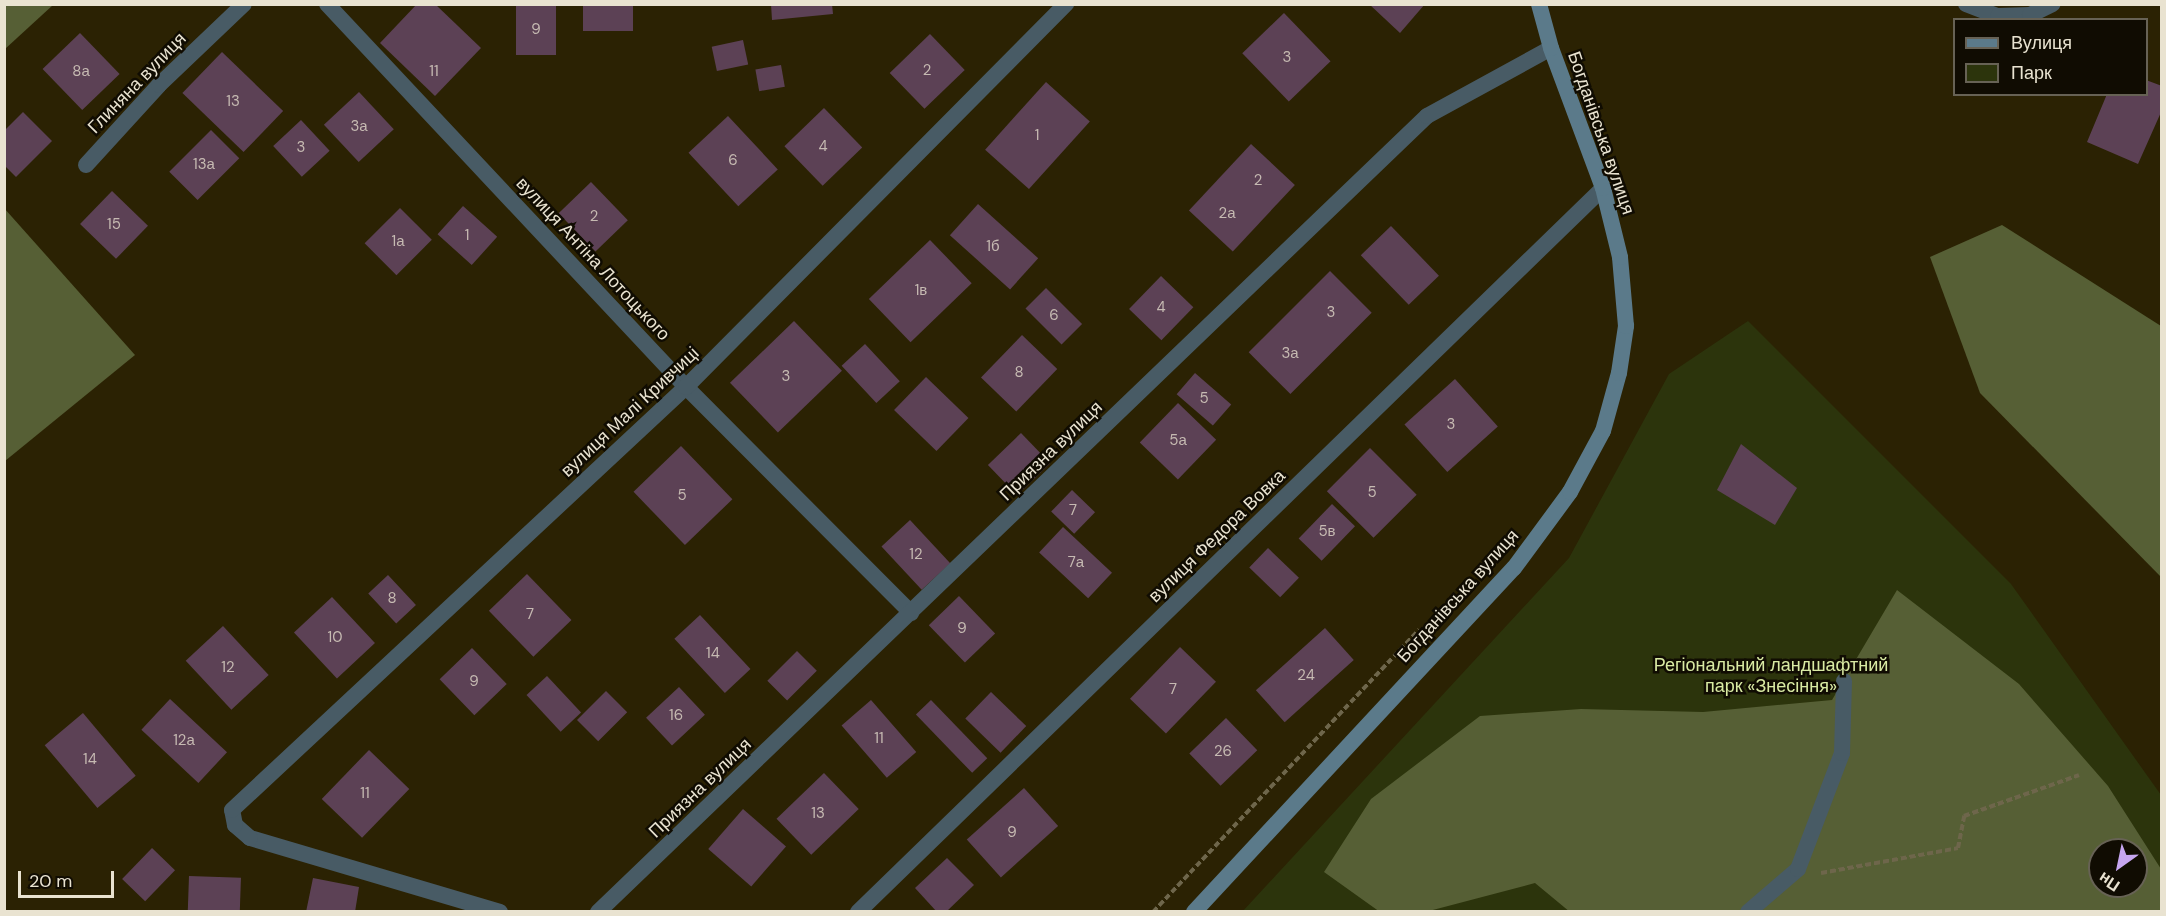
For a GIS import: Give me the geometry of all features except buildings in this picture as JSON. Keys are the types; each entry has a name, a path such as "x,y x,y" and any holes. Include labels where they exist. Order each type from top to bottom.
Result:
{"main road":[{"name":"Богданівська вулиця","path":"1194,912 1514,568 1575,482 1603,431 1619,373 1626,326 1620,258 1603,188 1551,48 1539,4"}],"street":[{"name":"Глиняна вулиця","path":"86,165 159,85 244,4"},
{"name":"вулиця Антіна Лотоцького","path":"327,4 686,387 911,613"},
{"name":"вулиця Малі Кривчиці","path":"500,912 250,838 236,825 232,810 686,387 1066,4"},
{"path":"1966,4 1998,16 2030,15 2053,4"},
{"name":"Приязна вулиця","path":"598,912 1427,116 1551,48"},
{"name":"вулиця Федора Вовка","path":"858,912 1603,188"},
{"path":"1748,912 1798,869 1842,753 1844,681"}],"path":[{"path":"1153,912 1424,625"},
{"path":"1779,885 1802,877 1958,848 1964,816 2079,775"}],"green space":[{"path":"5,4 53,4 53,5 5,49"},
{"path":"4,208 135,355 5,461 4,461"},
{"path":"2002,225 2161,326 2161,577 1980,393 1930,257"},
{"name":"Регіональний ландшафтний парк «Знесіння»","path":"1748,321 2011,584 2161,795 2161,911 1242,912 1569,558 1669,374"},
{"path":"1897,590 2019,684 2108,786 2141,838 2088,838 2088,898 2148,898 2148,849 2161,869 2162,911 1570,912 1535,883 1429,911 1380,912 1324,872 1371,799 1480,716 1581,709 1703,712 1832,700"}]}
